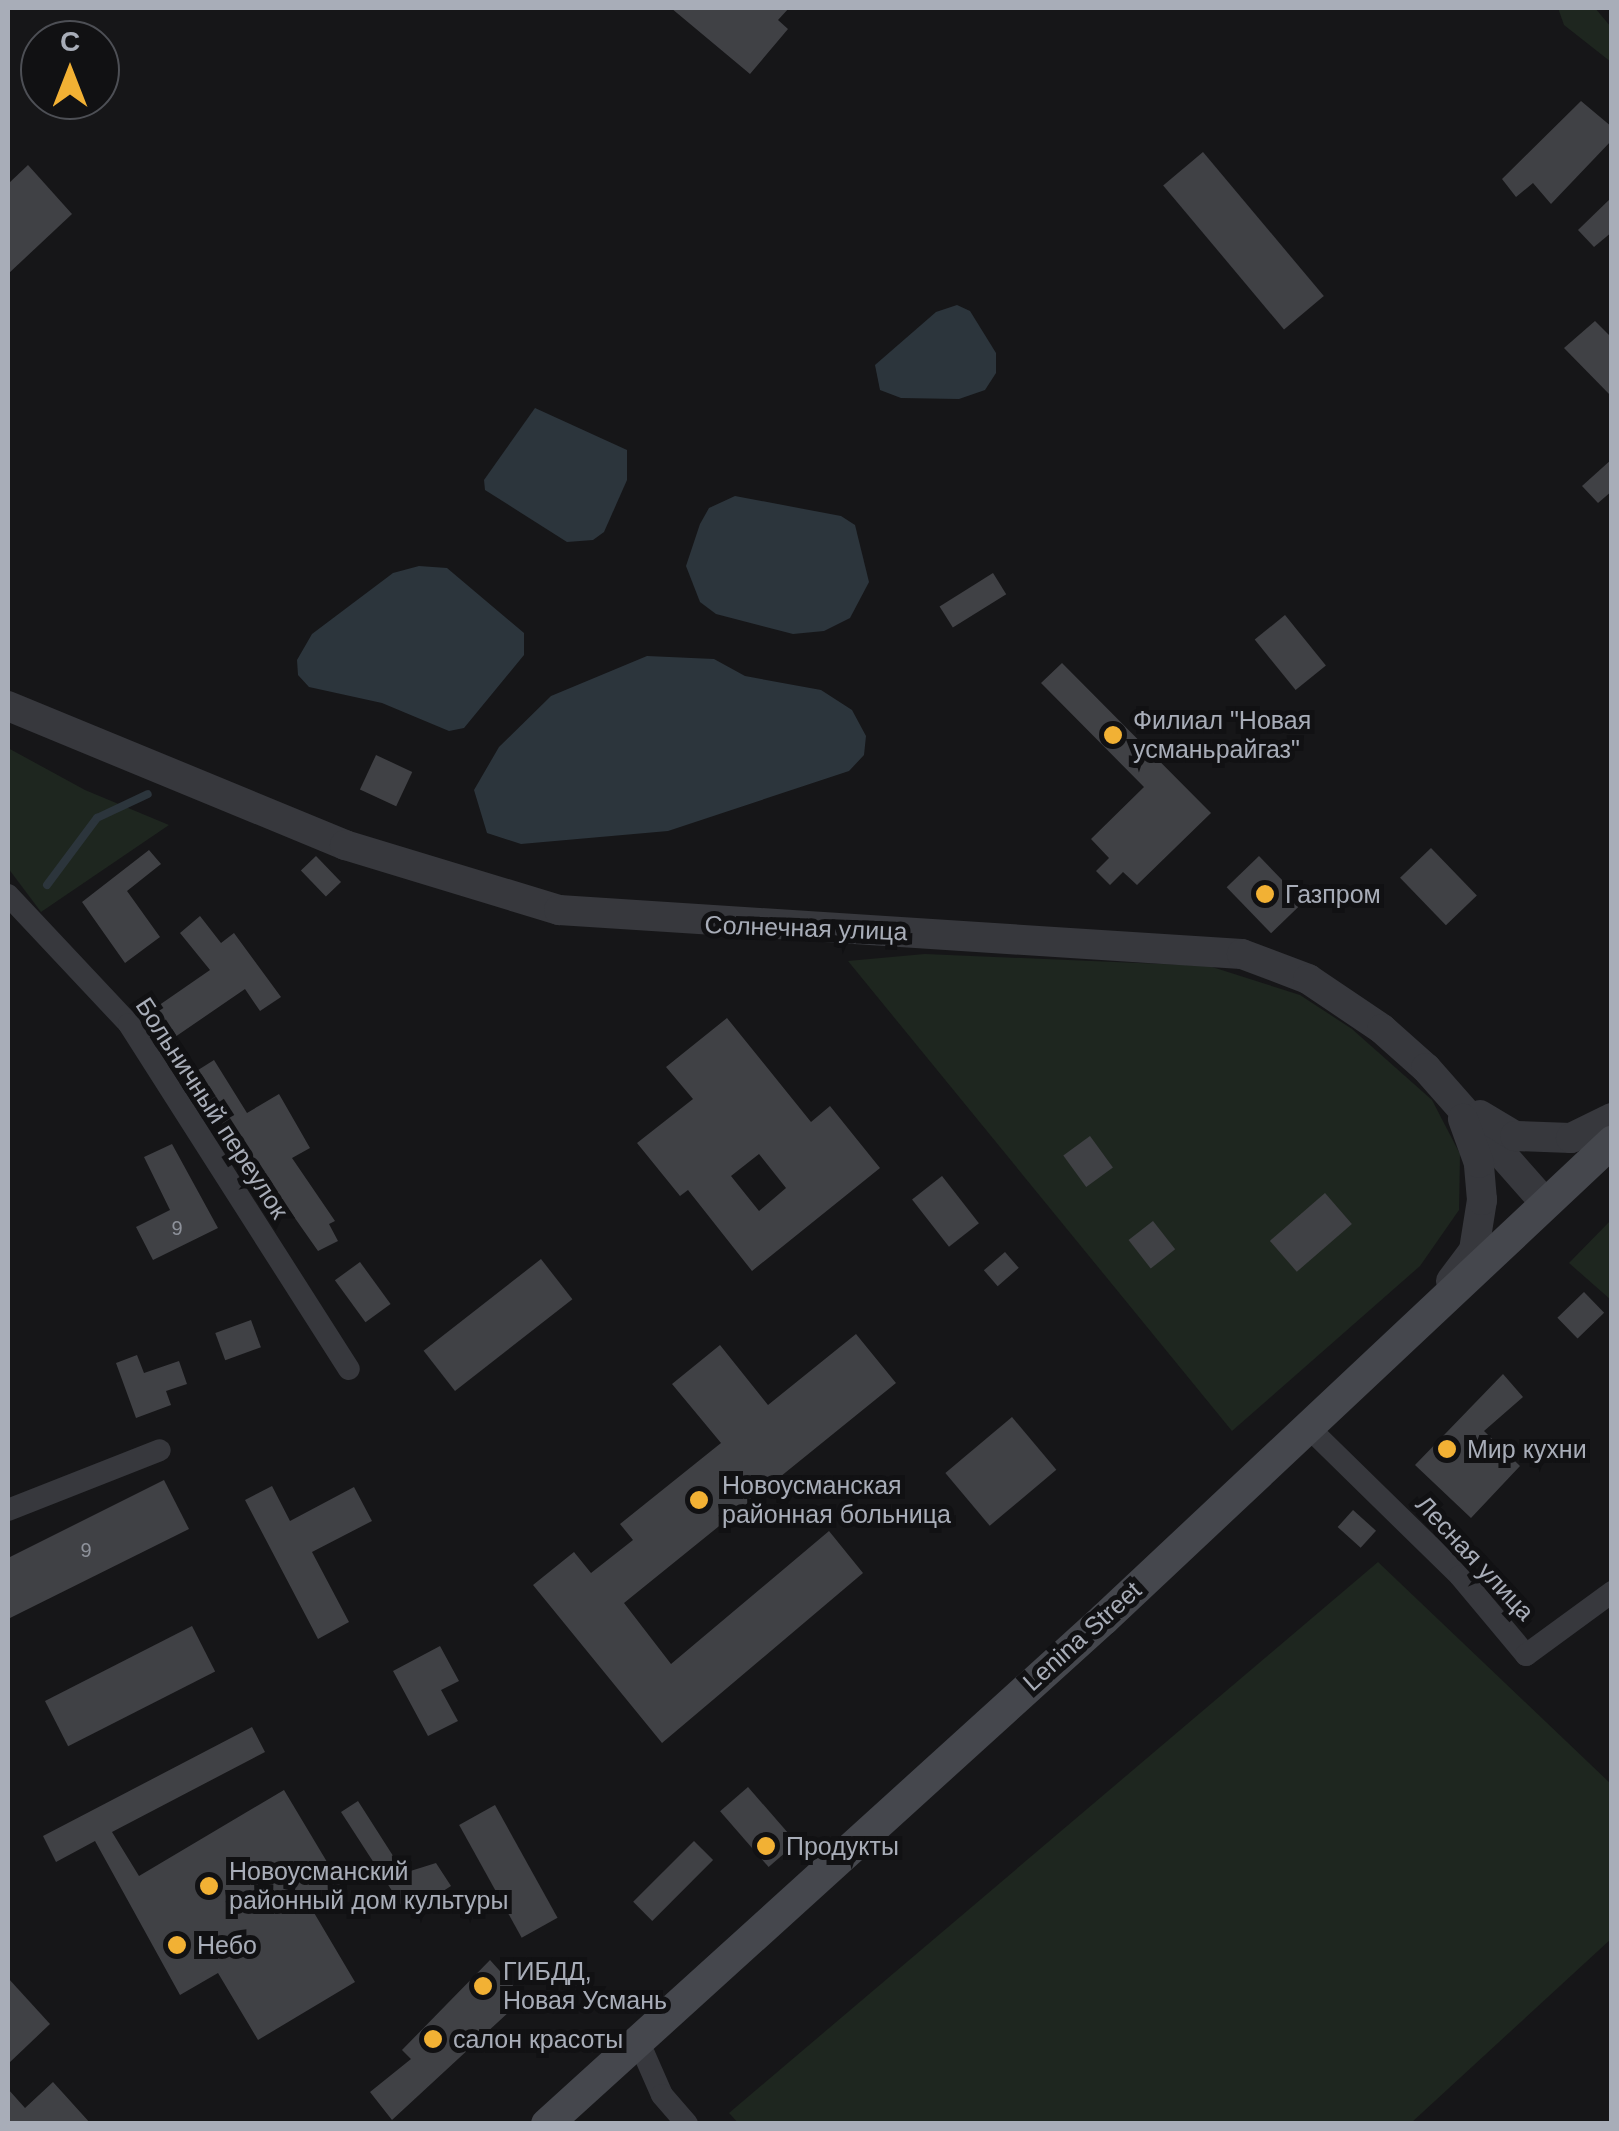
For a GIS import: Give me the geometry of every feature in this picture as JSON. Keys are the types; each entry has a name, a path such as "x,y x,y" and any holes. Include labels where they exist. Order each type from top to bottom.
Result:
{"main road":[{"name":"Lenina Street","path":"547,2124 1104,1618 1612,1142"}],"street":[{"name":"Солнечная улица","path":"8,706 345,844 559,910 1242,954 1308,979 1349,1006 1426,1068 1545,1204"},
{"name":"Больничный переулок","path":"8,895 128,1024 349,1369"},
{"path":"1457,1102 1514,1136 1571,1138 1612,1118"},
{"path":"1427,1313 1474,1250 1482,1200 1479,1163 1457,1102"},
{"name":"Лесная улица","path":"1307,1426 1460,1576 1526,1655 1612,1592"},
{"path":"8,1510 160,1450"},
{"path":"638,2038 662,2095 686,2124"}],"shaded area":[{"path":"1558,8 1595,8 1611,27 1611,62 1564,25"},
{"path":"957,305 970,311 996,353 996,373 985,390 959,399 901,398 880,390 875,365 936,312"},
{"path":"535,408 627,450 627,480 604,532 593,540 567,542 485,490 484,480"},
{"path":"735,496 841,516 855,525 869,582 850,618 824,631 793,634 716,614 700,602 686,566 709,508"},
{"path":"419,566 447,568 524,633 524,655 464,728 449,731 382,703 309,687 298,675 297,660 312,634 393,573"},
{"path":"647,656 714,659 745,676 821,690 852,710 866,736 864,755 849,771 668,831 521,844 487,833 474,790 499,747 551,696"},
{"path":"8,748 85,790 169,825 41,912 8,868"},
{"path":"925,954 1209,966 1300,995 1352,1029 1432,1100 1460,1154 1459,1210 1420,1266 1232,1431 848,961"},
{"path":"1611,1220 1611,1300 1569,1263"},
{"path":"1378,1562 1611,1784 1611,1939 1411,2123 739,2124 729,2113"}],"building":[{"path":"671,8 789,8 778,20 788,29 750,74"},
{"path":"1581,101 1612,127 1612,140 1551,204 1533,183 1516,197 1502,179"},
{"path":"1203,152 1324,296 1284,329 1163,185"},
{"path":"28,165 72,214 8,274 8,184"},
{"path":"1612,197 1612,232 1594,247 1578,230"},
{"path":"1595,321 1612,338 1612,397 1564,348"},
{"path":"1612,459 1612,491 1598,503 1582,486"},
{"path":"993,573 1006,594 953,628 940,606"},
{"path":"1285,615 1326,666 1296,690 1255,640"},
{"name":"Филиал \"Новая усманьрайгаз\"","path":"1062,663 1211,813 1137,885 1123,872 1110,885 1096,871 1109,858 1091,839 1144,787 1041,683"},
{"path":"376,755 412,772 396,806 360,789"},
{"path":"1431,848 1477,895 1446,925 1400,878"},
{"path":"149,850 161,864 127,891 160,937 125,963 82,902"},
{"path":"316,856 341,882 326,896 301,871"},
{"name":"Газпром","path":"1259,856 1303,902 1271,933 1227,887"},
{"path":"200,916 221,943 234,933 281,997 260,1011 245,989 175,1037 155,1008 210,970 180,933"},
{"path":"727,1018 811,1122 830,1106 880,1168 752,1271 688,1190 680,1196 637,1143 693,1099 666,1067","holes":["759,1154 786,1188 759,1211 731,1176"]},
{"path":"214,1060 247,1113 279,1094 310,1148 292,1158 335,1221 329,1224 338,1241 318,1251 264,1174 254,1179 220,1119 215,1122 187,1077"},
{"path":"1090,1136 1113,1168 1086,1187 1063,1155"},
{"path":"172,1144 218,1228 153,1260 136,1227 170,1210 144,1157"},
{"path":"942,1176 979,1223 949,1247 912,1199"},
{"path":"1325,1193 1352,1224 1297,1272 1270,1241"},
{"path":"1153,1221 1175,1249 1151,1268 1129,1240"},
{"path":"1005,1252 1019,1268 998,1286 984,1270"},
{"path":"541,1259 572,1299 455,1391 424,1351"},
{"path":"360,1262 391,1304 365,1322 335,1280"},
{"path":"1584,1292 1604,1313 1578,1339 1557,1318"},
{"path":"251,1320 261,1347 225,1360 215,1333"},
{"path":"856,1334 896,1383 624,1603 671,1664 829,1531 863,1573 662,1743 533,1585 574,1552 591,1573 633,1540 620,1524 721,1443 672,1384 720,1345 768,1405"},
{"path":"137,1355 144,1373 179,1361 187,1384 166,1391 171,1405 136,1418 116,1363"},
{"path":"1503,1374 1523,1397 1484,1431 1520,1466 1471,1518 1415,1465"},
{"path":"1012,1417 1056,1470 990,1526 945,1473"},
{"path":"164,1480 189,1529 8,1619 8,1558"},
{"path":"272,1486 290,1521 354,1487 372,1521 312,1552 349,1622 318,1639 245,1500"},
{"path":"1353,1510 1376,1531 1361,1548 1338,1527"},
{"path":"192,1626 215,1671 68,1746 45,1701"},
{"path":"440,1646 459,1681 441,1690 458,1721 428,1736 393,1671"},
{"path":"252,1727 265,1752 112,1832 139,1876 284,1790 345,1892 313,1911 355,1982 258,2040 218,1973 180,1995 95,1841 56,1862 43,1836"},
{"path":"748,1787 797,1843 769,1867 720,1811"},
{"path":"358,1801 404,1873 436,1863 451,1886 407,1914 341,1812"},
{"path":"495,1805 558,1918 522,1938 459,1825"},
{"path":"694,1841 713,1860 652,1921 633,1902"},
{"path":"490,1960 524,1998 392,2120 370,2092 411,2059 402,2050"},
{"path":"8,1978 50,2024 8,2064"},
{"path":"53,2082 91,2124 8,2124 8,2089 25,2108"}],"waterway":[{"path":"47,885 97,818 148,794"}],"place":[{"name":"Филиал \"Новая усманьрайгаз\"","path":"1113,735"},
{"name":"Газпром","path":"1265,894"},
{"name":"Мир кухни","path":"1447,1449"},
{"name":"Новоусманская районная больница","path":"699,1500"},
{"name":"Продукты","path":"766,1846"},
{"name":"Новоусманский районный дом культуры","path":"209,1886"},
{"name":"Небо","path":"177,1945"},
{"name":"ГИБДД, Новая Усмань","path":"483,1986"},
{"name":"салон красоты","path":"433,2039"}]}
